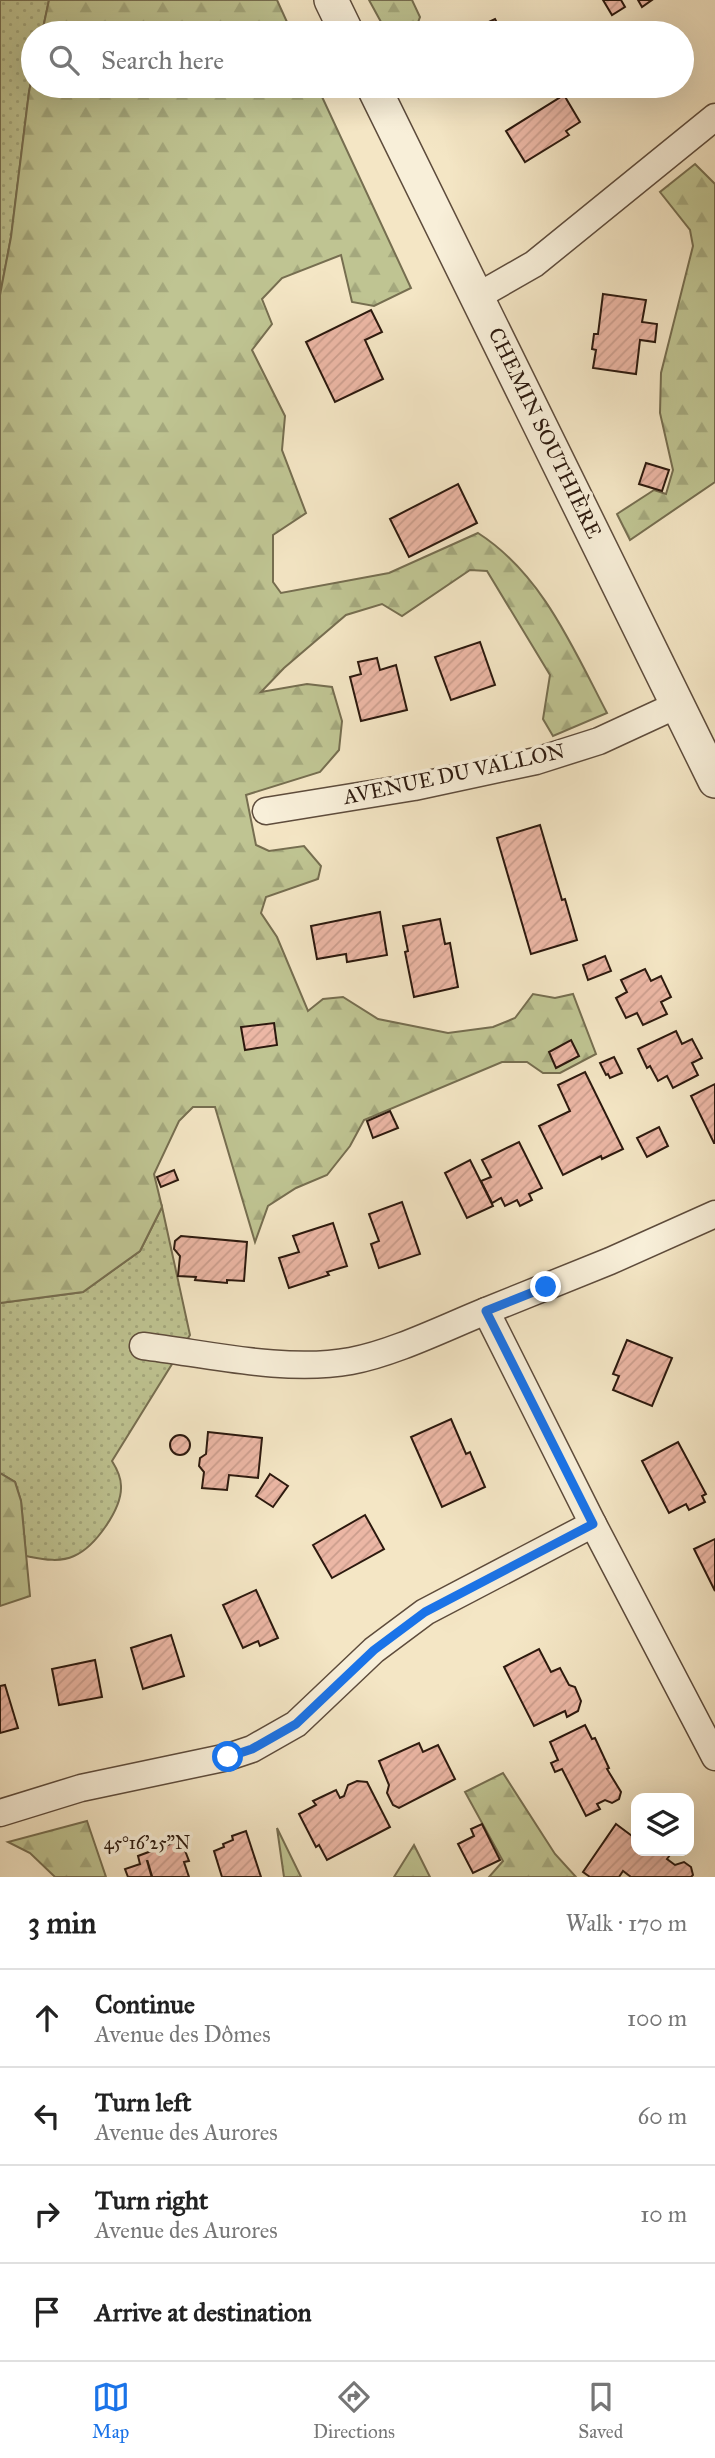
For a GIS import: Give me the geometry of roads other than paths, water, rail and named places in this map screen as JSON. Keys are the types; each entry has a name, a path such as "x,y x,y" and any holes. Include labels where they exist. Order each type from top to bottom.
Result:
{"street":[{"path":"331,0 341,21"},
{"name":"CHEMIN SOUTHIÈRE","path":"379,98 715,781"},
{"path":"478,296 534,264 715,117"},
{"name":"AVENUE DU VALLON","path":"266,811 414,787 536,761 599,741 677,705"},
{"path":"143,1346 279,1364 329,1364 377,1354 610,1261 715,1214"},
{"path":"486,1311 593,1524 715,1757"},
{"path":"0,1813 81,1788 228,1757 252,1749 296,1724 374,1650 425,1612 593,1524"}]}
